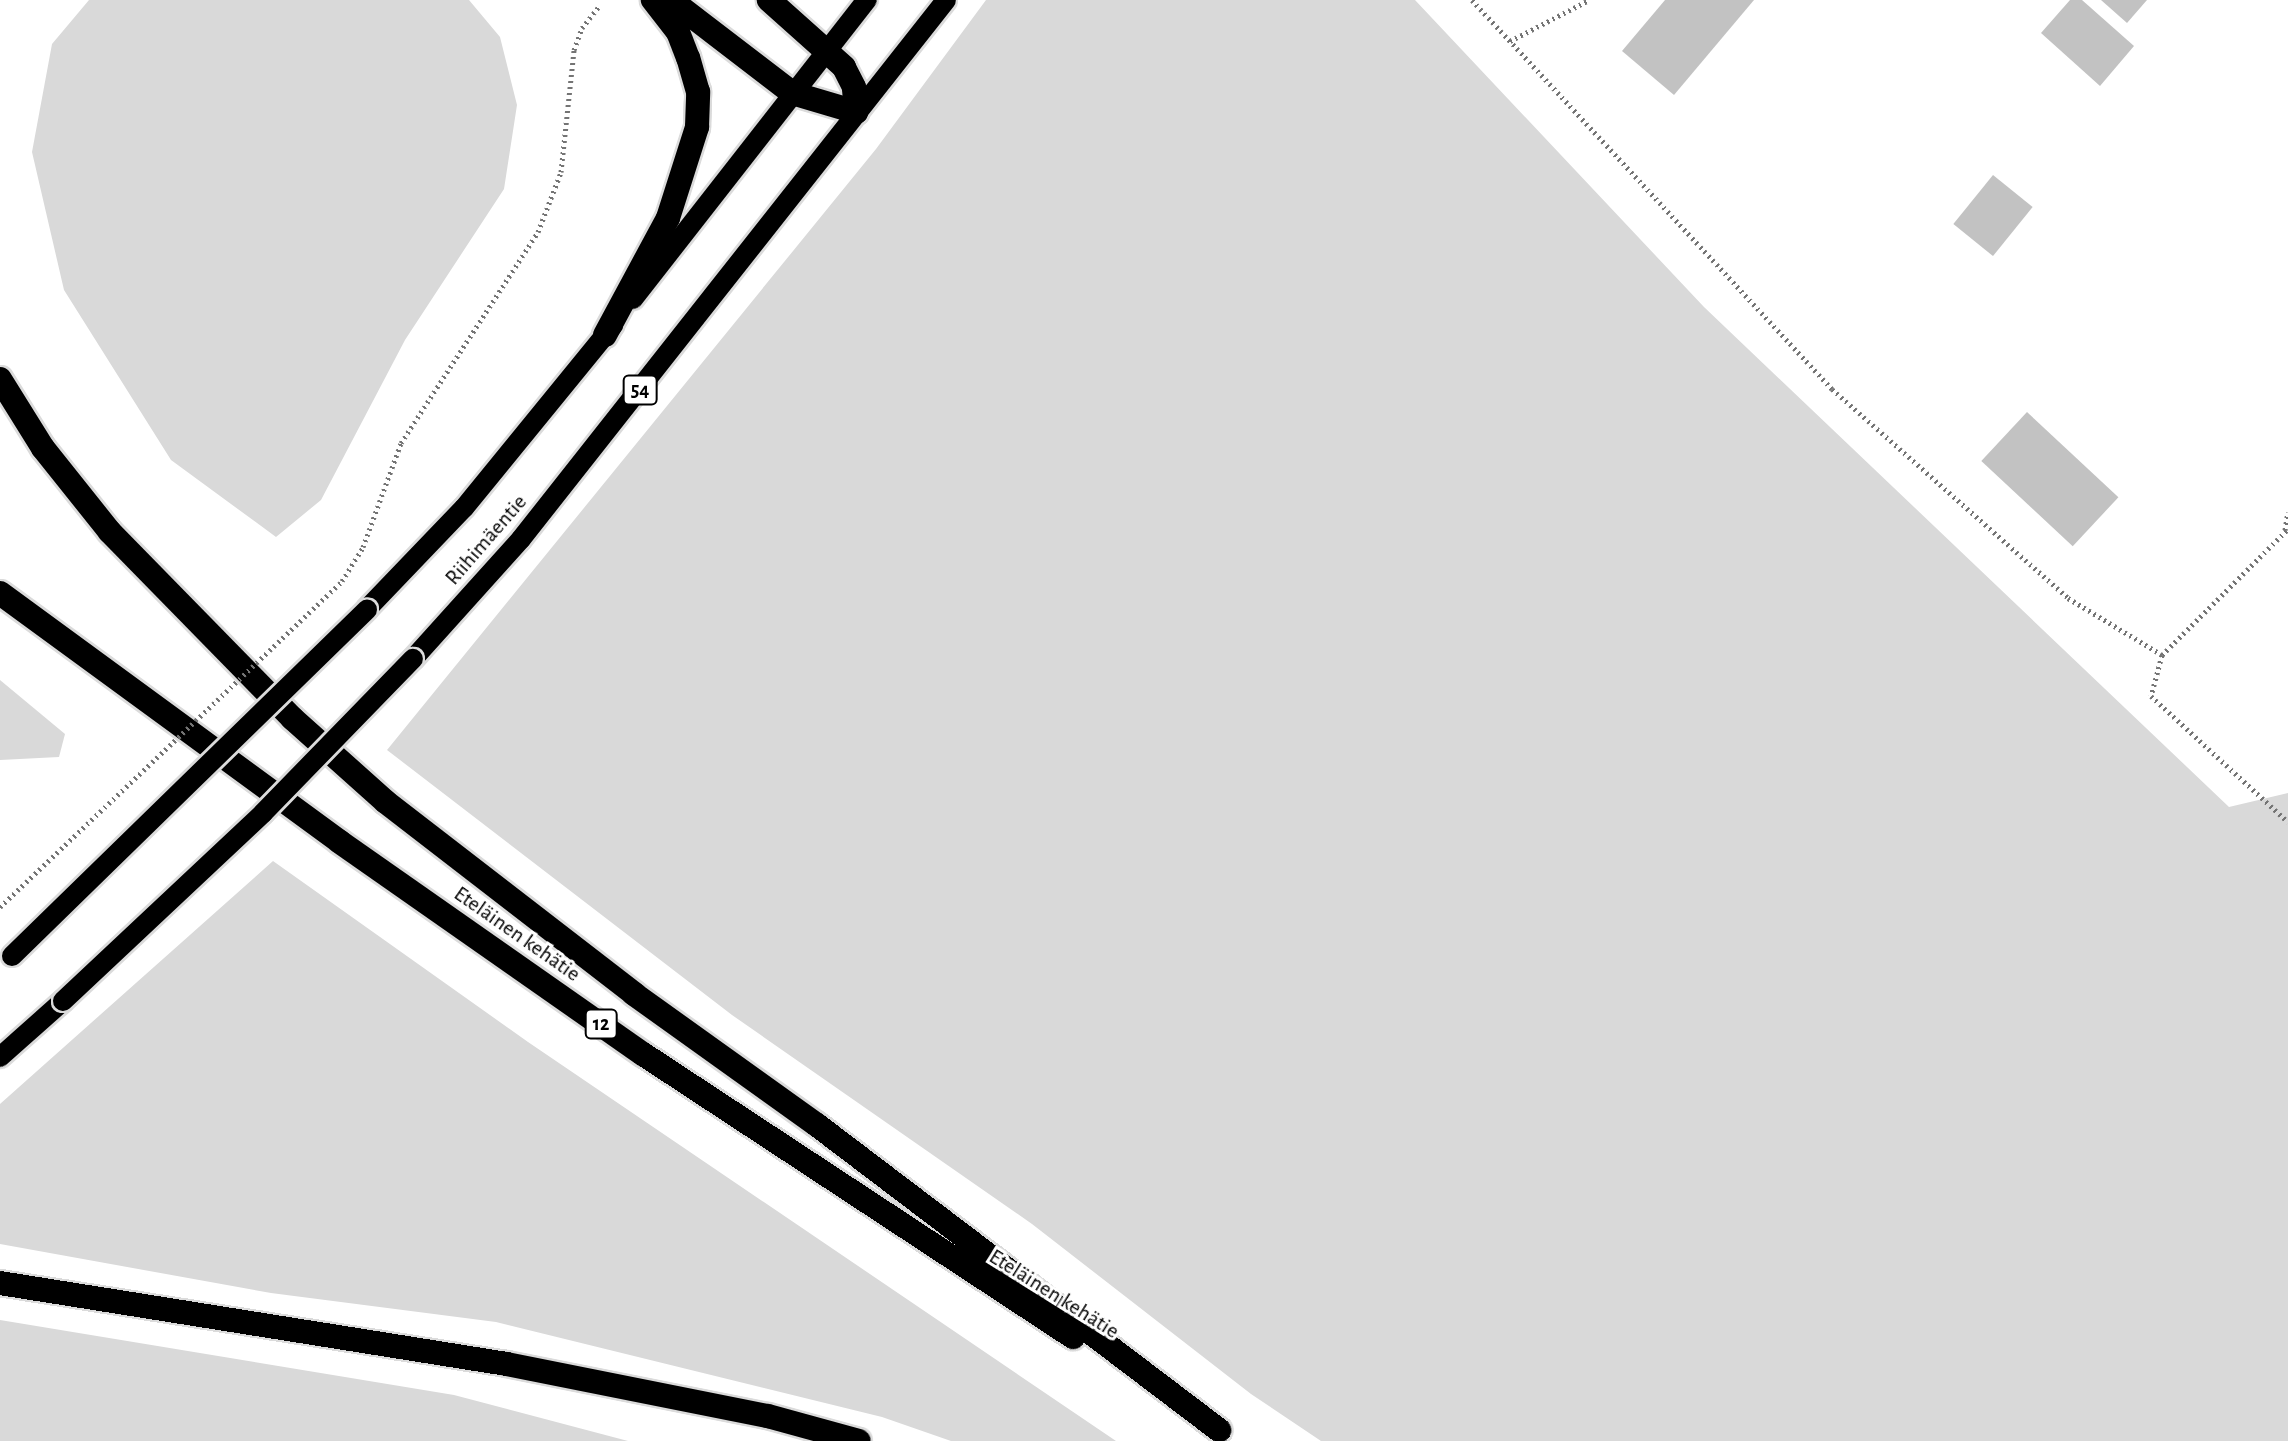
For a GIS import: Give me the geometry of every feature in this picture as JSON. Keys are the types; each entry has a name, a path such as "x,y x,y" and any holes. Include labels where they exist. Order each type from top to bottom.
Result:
{"highway":[{"path":"605,335 668,218 697,127 698,92 688,58 678,32 653,0"},
{"path":"671,0 792,93 856,112 854,87 828,48 769,0"},
{"path":"0,379 43,448 110,532 292,718 386,802 634,994 817,1125 1227,1436"},
{"name":"Eteläinen kehätie","path":"0,593 340,842 643,1054 922,1241 1227,1436"},
{"path":"0,1283 536,1370 768,1416 859,1441"}],"main road":[{"name":"Riihimäentie","path":"6,962 367,609 464,508 605,335 867,0"},
{"name":"Riihimäentie","path":"0,1057 263,813 413,659 521,539 946,0"}],"path":[{"path":"1472,0 1832,389 2068,598 2162,655"},
{"path":"1510,41 1589,0"},
{"path":"0,907 342,581 363,547 401,443 538,232 561,172 574,50 582,28 599,6"},
{"path":"2288,512 2286,530 2162,655 2151,696 2288,822"}],"shaded area":[{"path":"89,0 469,0 500,37 517,105 504,189 405,340 321,500 276,537 171,460 64,290 32,152 52,44"},
{"path":"986,0 1415,0 1704,307 2229,807 2288,793 2288,1441 1321,1441 1251,1394 1032,1224 732,1015 387,750 876,149"},
{"path":"0,680 65,734 59,757 0,760"},
{"path":"273,861 528,1042 1116,1441 951,1441 882,1417 496,1322 271,1293 0,1244 0,1104"},
{"path":"0,1320 454,1395 628,1441 0,1441"}],"building":[{"path":"1665,0 1754,0 1674,95 1622,51"},
{"path":"2070,0 2082,0 2134,46 2100,86 2041,33"},
{"path":"2101,0 2147,0 2127,23"},
{"path":"1993,175 2033,207 1993,256 1953,224"},
{"path":"2027,412 2118,497 2073,546 1981,461"}]}
